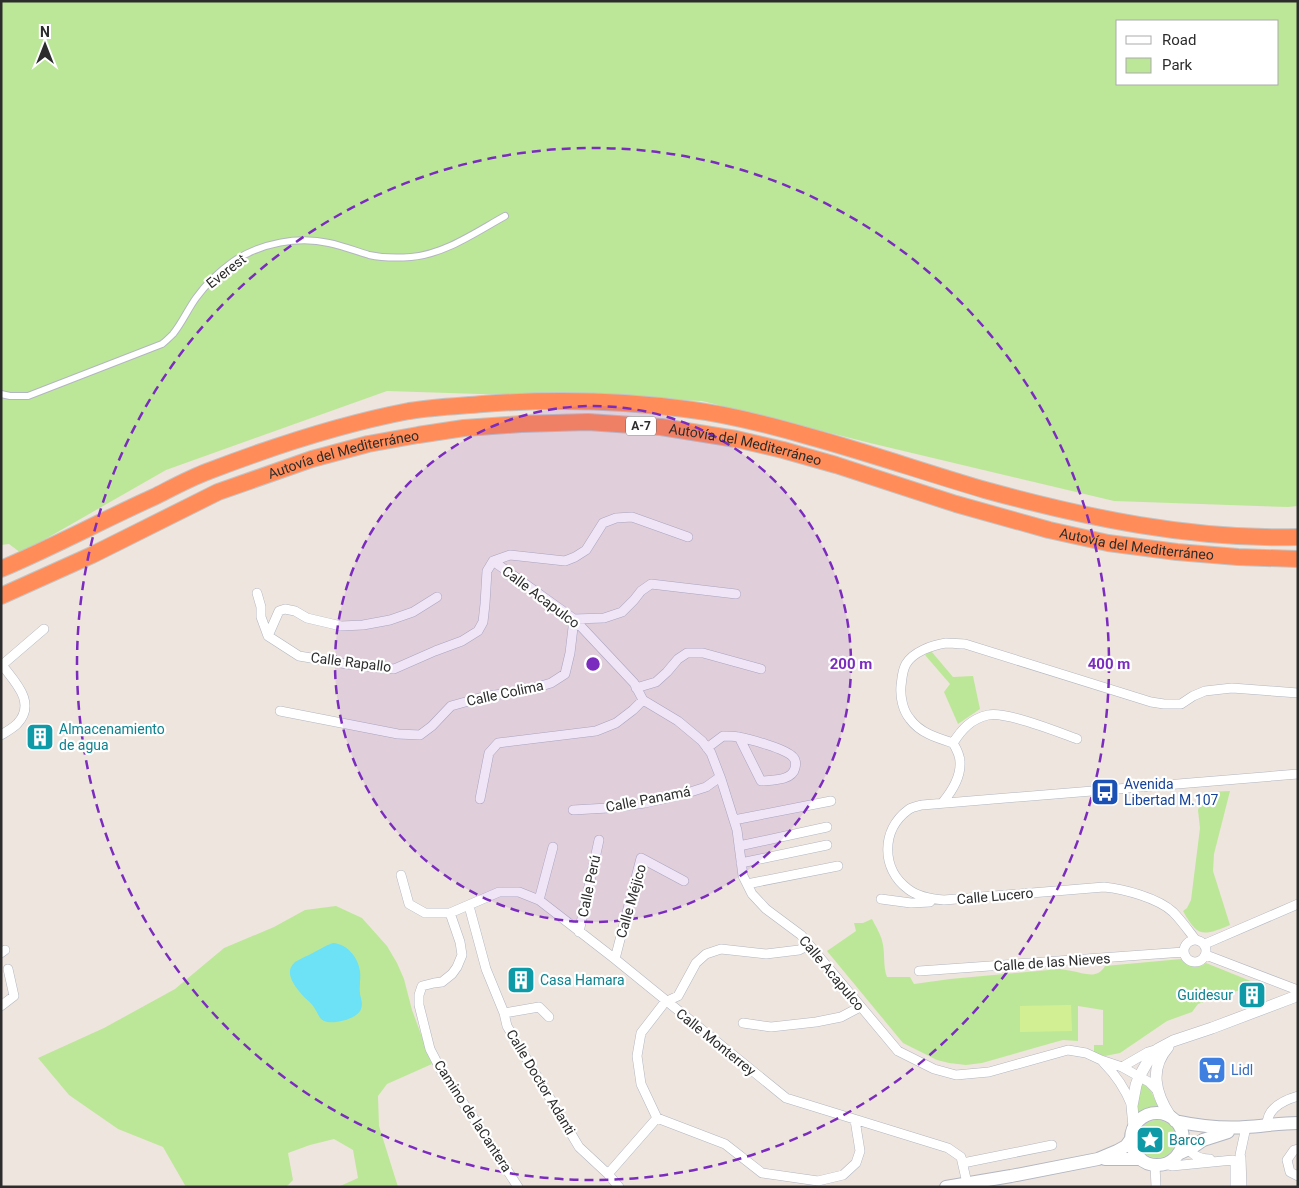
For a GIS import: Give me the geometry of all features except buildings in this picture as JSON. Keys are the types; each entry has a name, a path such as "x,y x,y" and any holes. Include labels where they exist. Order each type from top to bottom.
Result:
{"highway":[{"name":"Autovía del Mediterráneo","path":"1,569 206,472 320,432 411,411 474,405 571,400 688,409 747,420 809,436 983,489 1060,510 1109,520 1169,530 1220,535 1271,538 1298,537"},
{"name":"Autovía del Mediterráneo","path":"1,596 92,555 218,492 312,459 368,444 464,428 588,422 661,428 736,439 836,465 956,504 1049,530 1108,543 1177,552 1298,559"},
{"path":"1238,557 1271,563 1298,565"}],"main road":[{"path":"946,1187 967,1183 1012,1181 1113,1154 1126,1146 1144,1117 1150,1114 1156,1113 1196,1125 1220,1128 1298,1123"},
{"path":"1172,1118 1180,1127 1183,1148"},
{"path":"1133,1133 1134,1150 1141,1159 1150,1164 1159,1164 1174,1158 1183,1148 1218,1134 1246,1127"},
{"path":"1098,1159 1141,1159"}],"street":[{"name":"Everest","path":"1,394 28,396 162,344 174,333 196,297 214,278 234,261 253,251 274,244 311,240 329,242 370,255 397,258 414,257 433,253 454,244 505,216"},
{"path":"493,561 510,555 565,561 586,550 603,523 616,518 632,517 688,537"},
{"name":"Calle Acapulco","path":"493,561 574,619 634,683 643,700 678,722 708,748 734,820 743,876 752,894 766,909 801,935 898,1051 934,1069 956,1075 989,1072 1068,1050 1086,1053 1122,1067 1149,1082 1158,1090"},
{"name":"Calle Rapallo","path":"268,636 299,656 394,670 462,641 478,632 483,622 487,571 493,561"},
{"path":"574,619 604,618 622,612 641,591 651,584 736,594"},
{"path":"256,592 261,607 261,617 268,636"},
{"path":"268,636 279,611 285,609 295,611 307,618 341,626 363,625 390,620 413,612 437,596"},
{"name":"Calle Colima","path":"280,711 398,734 420,736 451,706 483,696 530,689 551,683 565,674 570,653 574,619"},
{"path":"1,736 18,723 26,708 23,692 2,665 44,629"},
{"path":"953,742 935,738 909,719 903,705 901,691 902,676 906,664 915,655 946,643 965,644 1132,697 1157,703 1181,704 1206,690 1232,688 1298,693"},
{"path":"636,688 656,682 678,659 687,653 703,653 761,670"},
{"path":"480,799 489,753 498,742 596,732 616,723 643,700"},
{"path":"953,742 964,728 990,714 1012,717 1077,739"},
{"path":"708,748 723,736 739,737 774,747 793,756 796,762 792,775 761,781 739,737"},
{"path":"943,802 952,792 959,771 960,761 953,742"},
{"name":"Calle Lucero","path":"1195,939 1172,911 1139,895 1119,889 1104,887 944,900 920,896 909,890 893,873 888,852 891,829 909,809 943,802 1298,774"},
{"name":"Calle Panamá","path":"573,810 645,803 706,787 720,777"},
{"path":"734,820 831,801"},
{"path":"739,846 827,827"},
{"name":"Calle Perú","path":"579,932 600,840"},
{"path":"741,863 827,845"},
{"path":"539,900 553,847"},
{"name":"Calle Méjico","path":"615,959 641,858 684,881"},
{"path":"747,884 838,866"},
{"path":"401,875 409,904 425,913 450,913 469,906"},
{"name":"Calle Monterrey","path":"469,906 500,892 519,892 539,900 615,959 665,1002 786,1098 948,1148 961,1157 963,1163"},
{"path":"881,899 911,903 944,900"},
{"path":"1205,944 1298,904"},
{"name":"Calle Doctor Adanti","path":"469,906 486,969 504,1013 507,1026 579,1147 619,1187"},
{"name":"Camino de laCantera","path":"450,913 460,942 462,955 452,974 442,982 422,986 419,995 419,1005 430,1049 443,1074 518,1187"},
{"path":"1195,939 1205,944 1207,949 1202,960 1194,962 1188,959 1184,952 1189,941 1195,939"},
{"path":"809,945 799,950 766,954 721,949 706,954 696,963 678,996 665,1002 641,1033 637,1056 641,1084 656,1118 725,1144 762,1173 818,1181 843,1175 856,1163 860,1151 855,1120"},
{"name":"Calle de las Nieves","path":"919,971 1184,952"},
{"path":"1206,954 1296,993"},
{"path":"1,1006 14,996 8,969"},
{"path":"1122,1067 1166,1044 1296,993"},
{"path":"504,1013 539,1007 549,1017"},
{"path":"744,1023 771,1027 816,1022 841,1017 860,1007"},
{"path":"1172,1118 1158,1090 1156,1070 1160,1057 1169,1046 1182,1038"},
{"path":"1133,1133 1132,1106 1139,1077 1148,1061 1158,1049"},
{"path":"1101,1060 1123,1085 1132,1106"},
{"path":"1267,1125 1268,1116 1274,1108 1288,1099 1298,1096"},
{"path":"608,1174 656,1118"},
{"path":"1242,1187 1240,1155 1246,1127"},
{"path":"967,1183 963,1163 1052,1145"},
{"path":"1183,1148 1203,1159 1240,1155"},
{"path":"1298,1149 1294,1150 1287,1160 1290,1172 1298,1176"},
{"path":"1156,1187 1159,1164 1172,1166 1233,1160 1235,1162 1235,1187"}],"green space":[{"path":"1,1 1298,1 1298,506 1114,501 702,401 387,391 166,470 21,553 9,544 1,545"},
{"path":"931,651 953,677 973,676 980,709 958,724 944,692 950,684 925,655"},
{"path":"1230,791 1214,854 1213,871 1230,925 1207,933 1197,930 1183,911 1191,900 1200,828 1198,810 1204,792"},
{"path":"336,906 362,918 387,946 404,979 412,1010 432,1064 387,1084 378,1096 379,1126 398,1187 338,1187 358,1178 353,1150 334,1139 288,1153 293,1180 286,1187 186,1187 163,1147 118,1129 69,1095 38,1058 104,1028 175,989 224,948 274,927 305,910"},
{"path":"872,919 879,932 884,949 887,977 910,977 914,984 1060,969 1094,974 1098,973 1105,966 1181,959 1187,964 1196,967 1206,963 1258,984 1198,1004 1192,1012 1167,1021 1120,1053 1105,1056 1094,1053 1094,1045 1103,1045 1103,1010 1078,1006 1078,1041 1063,1040 982,1063 966,1065 949,1063 937,1060 903,1043 827,951 856,931 854,923 863,923"},
{"path":"1071,1005 1072,1031 1020,1032 1020,1006"},
{"path":"1141,1083 1151,1091 1159,1107 1147,1107 1137,1114 1137,1101"},
{"path":"1157,1120 1164,1121 1170,1126 1175,1132 1175,1146 1170,1152 1164,1157 1157,1158 1150,1157 1144,1152 1139,1146 1138,1139 1139,1132 1144,1126 1150,1121"}],"water":[{"path":"333,943 343,946 351,952 357,961 360,971 362,1003 359,1013 355,1016 345,1020 328,1022 321,1019 313,1006 295,986 290,976 290,971 291,966 295,962"}],"place":[{"name":"Almacenamiento de agua","path":"40,737"},
{"name":"Avenida Libertad M.107","path":"1105,792"},
{"name":"Casa Hamara","path":"521,980"},
{"name":"Guidesur","path":"1252,995"},
{"name":"Lidl","path":"1212,1070"},
{"name":"Barco","path":"1150,1140"}]}
